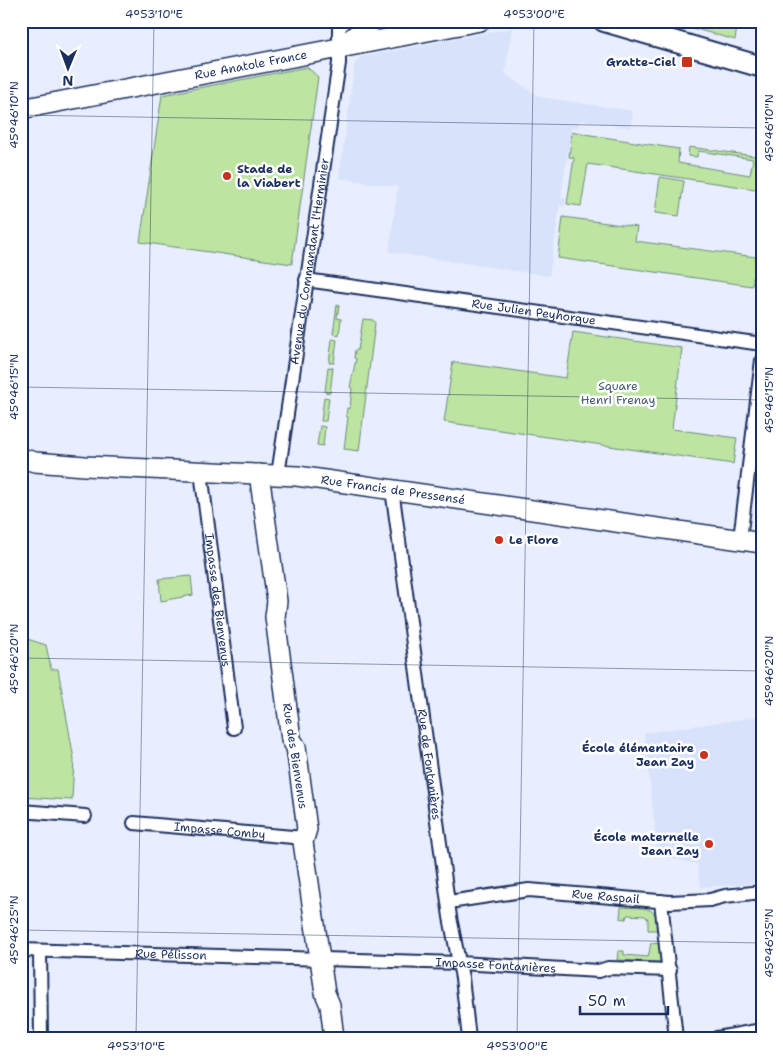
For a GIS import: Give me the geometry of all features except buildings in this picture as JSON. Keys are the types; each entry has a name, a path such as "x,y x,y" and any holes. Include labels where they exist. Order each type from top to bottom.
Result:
{"main road":[{"path":"604,21 762,67"}],"street":[{"name":"Avenue du Commandant l'Herminier","path":"278,474 339,63 339,29 344,21"},
{"path":"339,48 366,29 480,21"},
{"name":"Rue Anatole France","path":"21,110 339,48"},
{"name":"Rue Julien Peyhorgue","path":"306,280 762,344"},
{"path":"740,539 762,360"},
{"name":"Rue Francis de Pressensé","path":"21,458 35,462 85,466 278,474 762,543"},
{"name":"Impasse des Bienvenus","path":"201,472 234,728"},
{"name":"Rue des Bienvenus","path":"258,474 277,601 275,617 291,739 296,747 306,829 304,838 320,960 334,1038"},
{"name":"Rue de Fontanières","path":"392,489 449,902 460,963 470,1038"},
{"path":"21,811 85,816"},
{"name":"Impasse Comby","path":"134,823 304,838"},
{"name":"Rue Raspail","path":"449,902 529,890 661,901 710,900 725,896 762,892"},
{"path":"661,901 676,1038"},
{"name":"Rue Pélisson","path":"21,950 320,960"},
{"path":"40,951 41,1038"},
{"name":"Impasse Fontanières","path":"320,960 460,963 599,970 608,968 670,970"},
{"path":"717,1038 762,1030"}],"shaded area":[{"path":"512,28 505,74 540,97 633,111 631,128 580,120 578,127 572,127 561,197 566,198 565,206 560,206 549,276 389,252 398,187 339,178 355,63 361,57"},
{"name":"École élémentaire Jean Zay","path":"762,716 762,883 701,887 697,864 658,855 644,733"}],"green space":[{"path":"667,21 738,21 735,40"},
{"name":"Stade de la Viabert","path":"307,67 318,77 292,264 140,242 162,95"},
{"path":"572,132 679,149 678,163 750,175 753,159 698,151 697,157 688,156 689,147 762,157 762,190 588,164 581,206 567,204 574,158 569,157"},
{"path":"660,177 684,181 679,216 655,213"},
{"path":"563,217 637,227 635,241 756,257 752,286 558,258"},
{"path":"337,305 339,306 337,318 341,319 339,335 333,334"},
{"path":"363,319 373,320 375,323 359,451 344,449 348,417 346,416 347,408 350,408 352,388 350,387 356,359 354,358 355,350 358,350"},
{"name":"Square Henri Frenay","path":"573,332 682,348 672,429 737,438 733,464 444,422 453,362 566,378"},
{"path":"332,339 337,340 334,363 329,363"},
{"path":"328,367 333,368 330,393 325,392"},
{"path":"324,397 329,398 326,421 321,421"},
{"path":"320,426 325,427 323,446 317,445"},
{"path":"191,576 193,595 161,601 159,579"},
{"path":"21,637 46,645 51,669 58,669 74,759 72,800 21,797"},
{"path":"621,907 643,908 652,911 659,921 661,930 648,930 648,919 645,916 627,915 626,919 620,918"},
{"path":"651,943 663,944 665,956 659,962 617,960 618,951 624,951 624,955 648,957"}],"place":[{"name":"Gratte-Ciel","path":"687,62"},
{"name":"Stade de la Viabert","path":"227,176"},
{"name":"Le Flore","path":"499,540"},
{"name":"École élémentaire Jean Zay","path":"704,755"},
{"name":"École maternelle Jean Zay","path":"709,844"}]}
